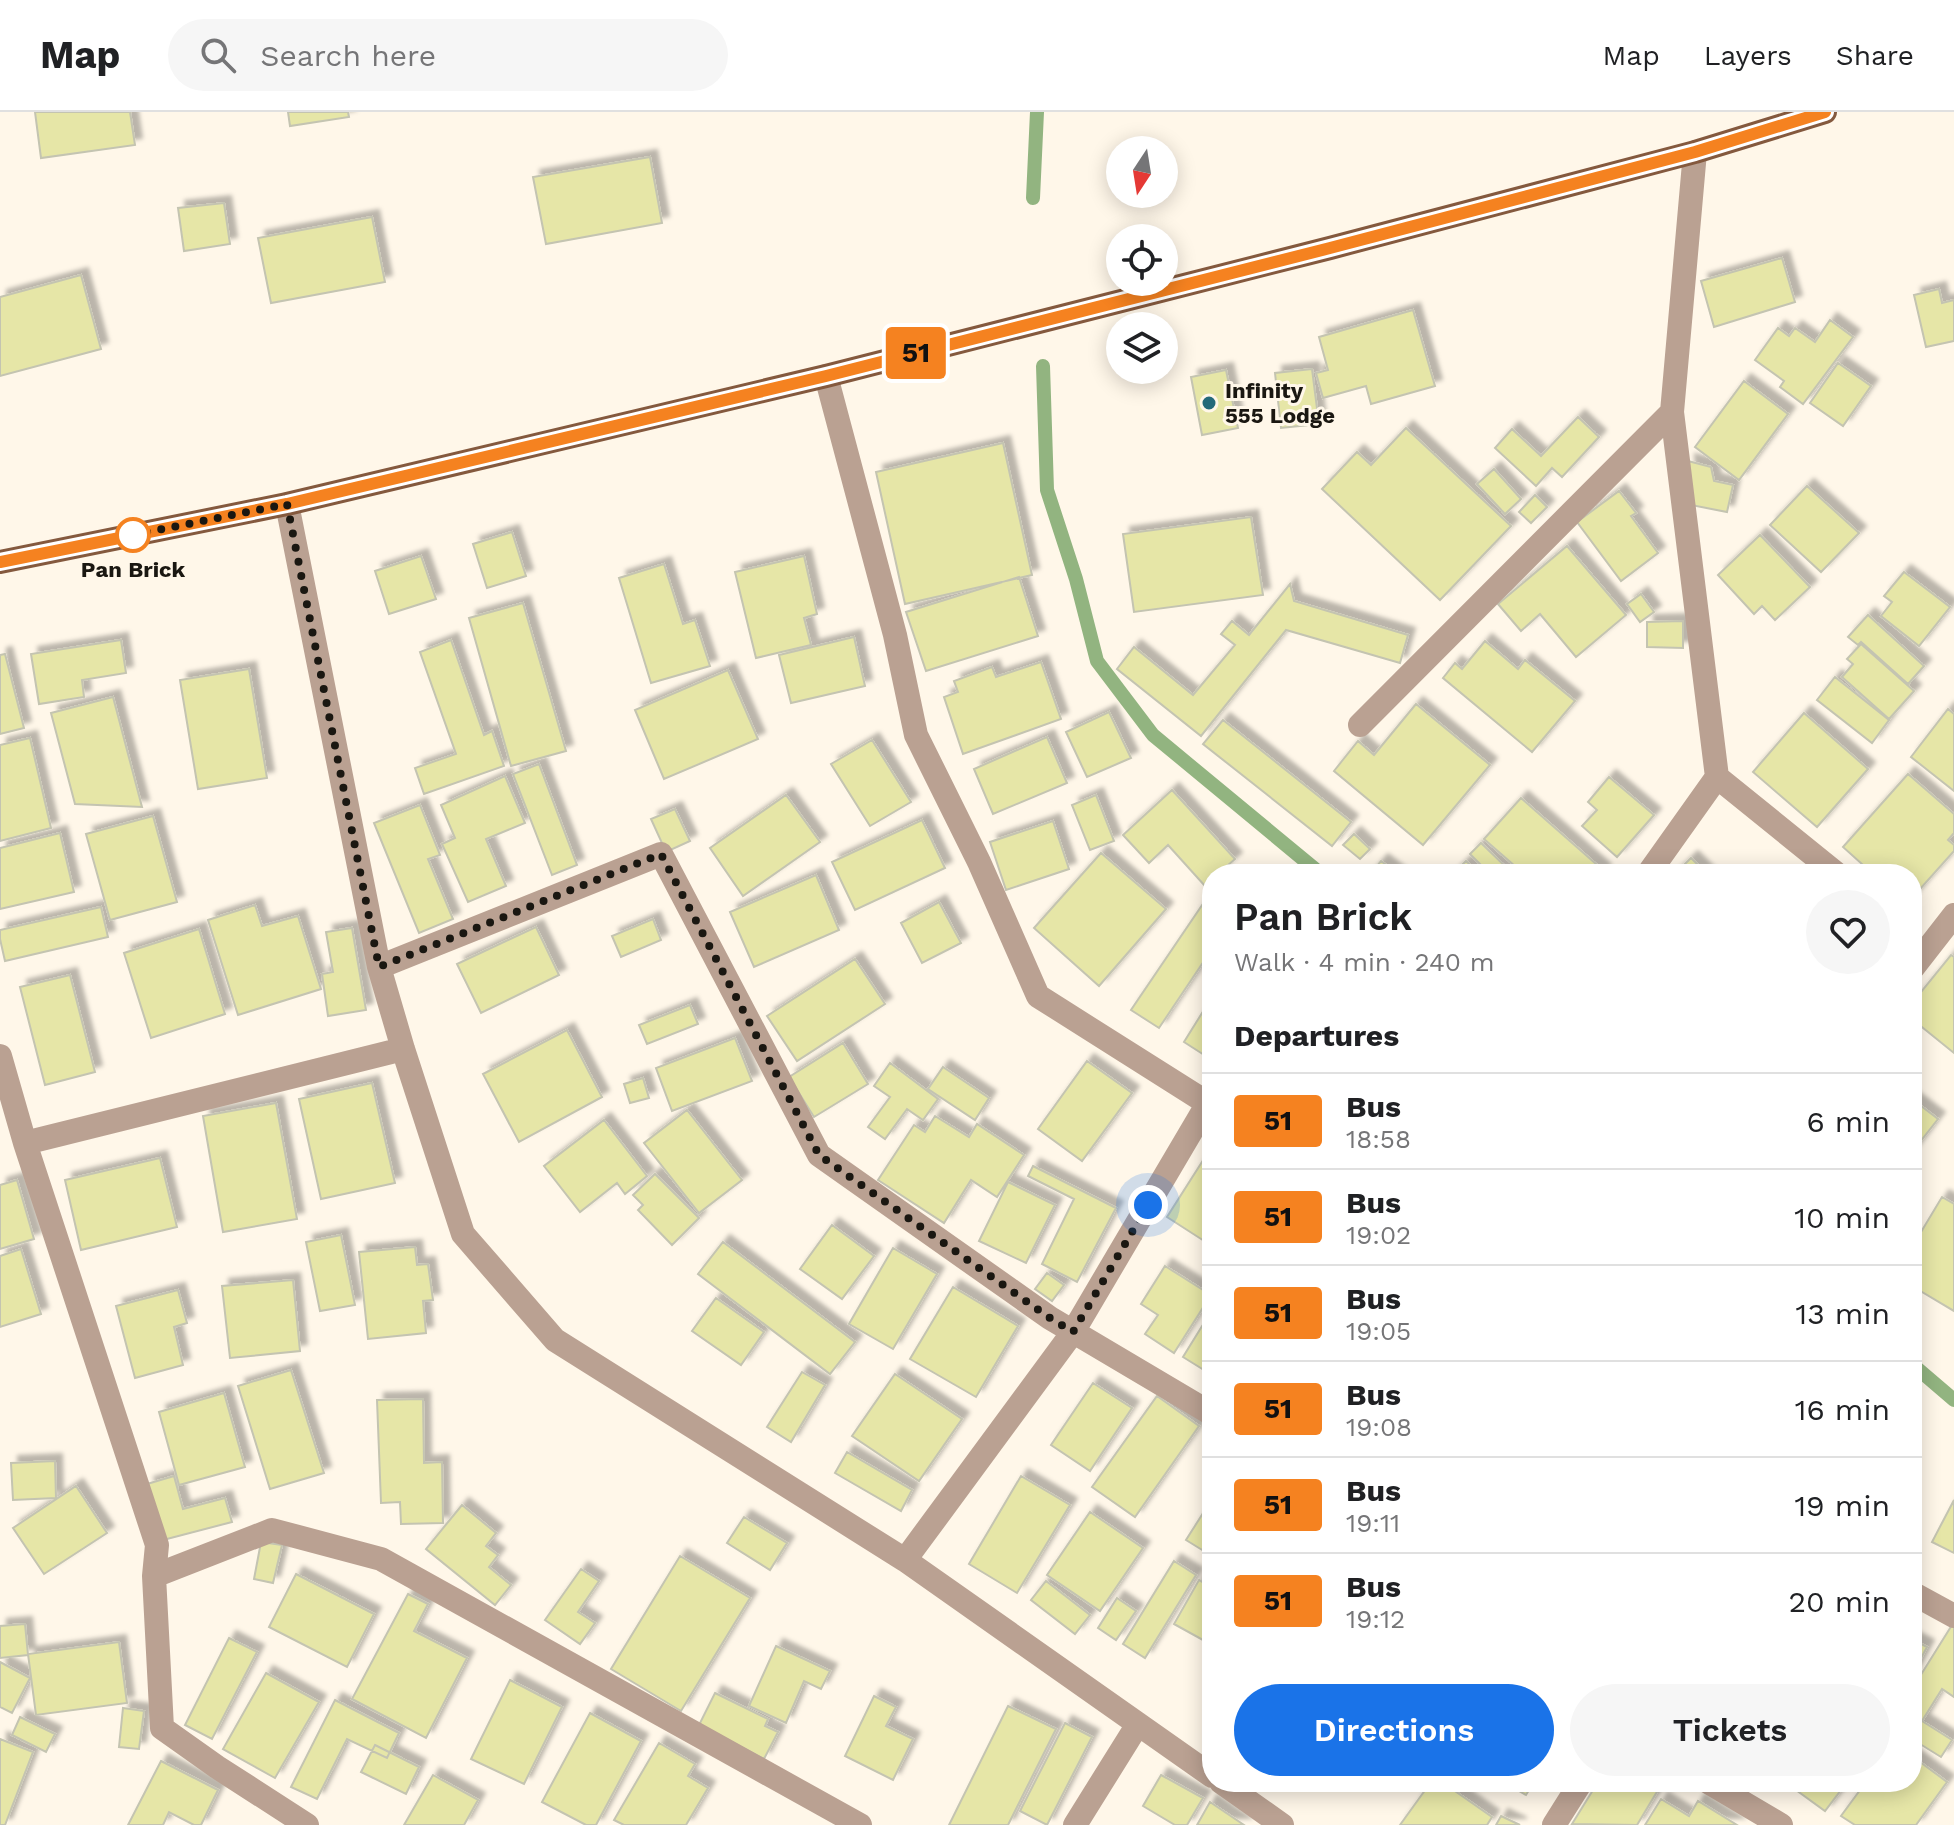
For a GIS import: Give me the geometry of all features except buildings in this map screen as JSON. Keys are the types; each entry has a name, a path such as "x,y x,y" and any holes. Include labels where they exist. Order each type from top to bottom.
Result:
{"main road":[{"path":"0,562 287,504 826,376 1695,152 1825,112"}],"street":[{"path":"1655,864 1717,777 1672,412 1695,152"},
{"path":"826,376 895,635 916,735 979,862 1038,996 1202,1100"},
{"path":"1360,725 1672,412"},
{"path":"287,504 379,967 463,1234 555,1340 905,1560 1202,1769"},
{"path":"1717,777 1825,864"},
{"path":"379,967 661,854 819,1155 1050,1318 1202,1408"},
{"path":"1922,939 1954,915"},
{"path":"25,1143 403,1049"},
{"path":"0,1056 25,1143 157,1545 154,1576 162,1728 307,1825"},
{"path":"905,1560 1073,1332 1202,1118"},
{"path":"154,1576 272,1530 381,1559 860,1825"},
{"path":"1922,1598 1954,1616"},
{"path":"1075,1825 1138,1724"},
{"path":"1235,1792 1282,1825"},
{"path":"1554,1825 1575,1792"},
{"path":"1725,1792 1781,1825"}],"waterway":[{"path":"1033,198 1037,112"},
{"path":"1043,366 1047,490 1076,579 1097,661 1153,735 1309,864"},
{"path":"1922,1373 1954,1400"}],"bus line":[{"name":"51","path":"0,562 287,504 826,376 1695,152 1825,112"}],"place":[{"name":"Infinity 555 Lodge","path":"1209,403"},
{"name":"Pan Brick","path":"133,535"}],"route":[{"path":"133,535 287,504 379,967 661,854 819,1155 1073,1332 1148,1205"}]}
